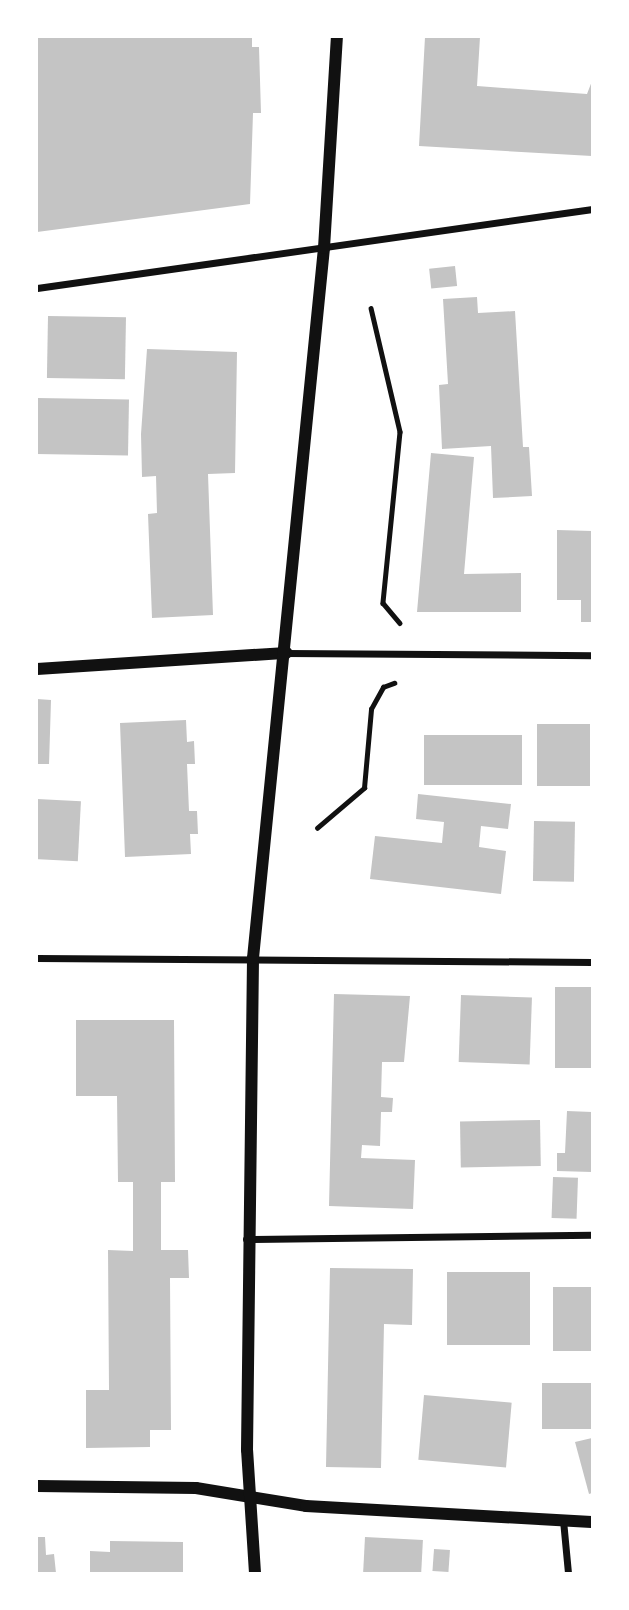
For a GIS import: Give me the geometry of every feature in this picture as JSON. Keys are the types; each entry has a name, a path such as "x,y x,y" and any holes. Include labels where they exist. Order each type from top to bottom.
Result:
{"street":[{"path":"255,1573 249,1494 246,1239 253,958 286,653 324,248 337,37"},
{"path":"37,288 592,209"},
{"path":"37,669 286,653 592,655"},
{"path":"37,958 592,962"},
{"path":"246,1239 592,1235"},
{"path":"37,1486 196,1488 249,1494 306,1506 592,1522"},
{"path":"563,1520 568,1573"}],"path":[{"path":"371,308 400,432 383,603 400,623"},
{"path":"317,828 364,788 371,709 383,687 394,683"}],"building":[{"path":"37,37 252,37 252,47 259,47 261,113 253,113 250,204 37,232"},
{"path":"425,37 480,37 477,86 587,94 592,81 592,156 419,146"},
{"path":"455,266 457,286 431,289 429,269"},
{"path":"477,297 478,313 515,311 523,447 529,447 532,496 493,498 491,446 442,449 439,385 448,384 443,299"},
{"path":"48,316 126,317 125,379 47,378"},
{"path":"147,349 237,352 235,473 208,474 213,615 152,618 148,514 157,513 156,476 142,477 141,434"},
{"path":"37,398 129,400 128,456 37,454"},
{"path":"431,453 474,457 464,574 521,573 521,612 417,612"},
{"path":"557,530 592,531 592,622 581,622 581,600 557,600"},
{"path":"37,699 51,700 49,764 37,764"},
{"path":"186,720 187,742 194,741 195,764 187,764 189,811 197,811 198,834 190,834 191,854 125,857 120,723"},
{"path":"537,724 590,724 590,786 537,786"},
{"path":"424,735 522,735 522,785 424,785"},
{"path":"418,794 511,804 508,829 481,826 479,847 506,851 501,894 370,879 375,836 442,843 444,822 416,819"},
{"path":"37,799 81,801 78,861 37,859"},
{"path":"534,821 575,822 574,882 533,881"},
{"path":"555,987 592,987 592,1068 555,1068"},
{"path":"334,994 410,996 404,1062 382,1062 381,1097 393,1098 392,1112 381,1112 380,1146 362,1145 361,1158 415,1160 413,1209 329,1206"},
{"path":"461,995 532,997 530,1064 459,1062"},
{"path":"76,1020 174,1020 175,1182 161,1182 161,1250 188,1250 189,1278 170,1278 171,1430 150,1430 150,1447 86,1448 86,1390 109,1390 108,1250 133,1251 133,1182 118,1182 117,1096 76,1096"},
{"path":"567,1111 592,1112 592,1172 557,1171 557,1153 565,1153"},
{"path":"540,1120 541,1166 461,1167 460,1121"},
{"path":"553,1177 578,1178 577,1219 552,1218"},
{"path":"330,1268 413,1269 412,1325 384,1324 381,1468 326,1467"},
{"path":"447,1272 530,1272 530,1345 447,1345"},
{"path":"553,1287 592,1287 592,1351 553,1351"},
{"path":"542,1383 592,1383 592,1429 542,1429"},
{"path":"424,1395 512,1403 506,1467 418,1460"},
{"path":"592,1438 592,1493 589,1494 575,1442"},
{"path":"37,1537 45,1537 46,1555 54,1554 56,1573 37,1573"},
{"path":"365,1537 423,1540 421,1573 363,1573"},
{"path":"110,1541 183,1542 183,1573 90,1573 90,1551 110,1552"},
{"path":"434,1549 450,1550 448,1572 432,1571"}]}
